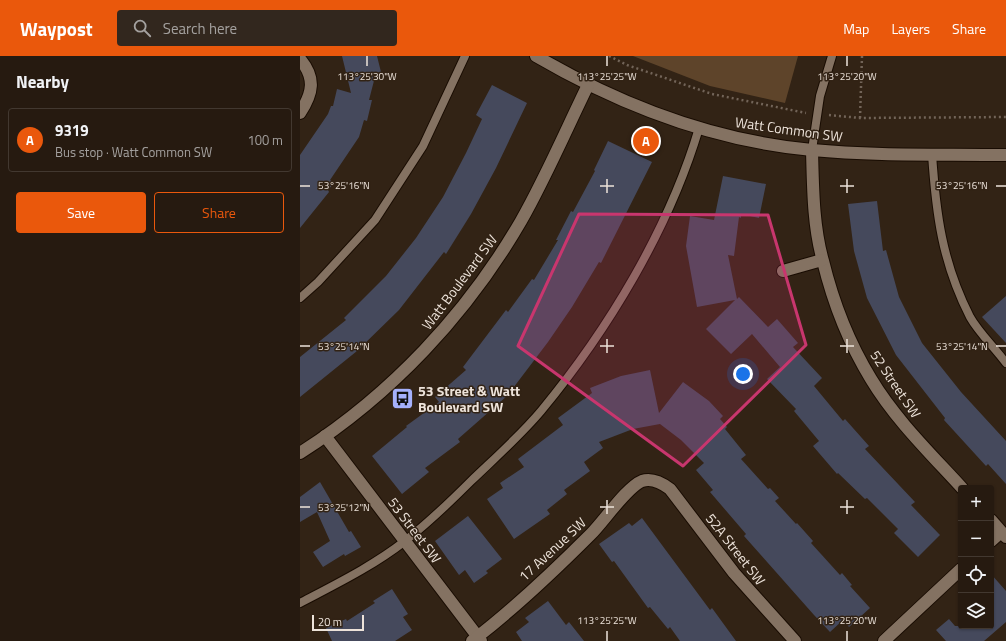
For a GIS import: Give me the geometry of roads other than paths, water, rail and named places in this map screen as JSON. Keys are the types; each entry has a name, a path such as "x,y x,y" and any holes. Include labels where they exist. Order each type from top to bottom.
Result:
{"street":[{"name":"Watt Common SW","path":"536,56 588,85 665,116 730,137 812,150 870,154 1006,155"},
{"path":"300,59 309,72 311,80 308,97 300,113"},
{"name":"Watt Boulevard SW","path":"300,453 325,436 395,380 452,321 501,254 535,194 588,85"},
{"name":"52 Street SW","path":"812,150 816,217 822,260 842,319 871,379 911,433 959,485"},
{"path":"783,271 822,260"},
{"name":"53 Street SW","path":"325,436 405,541 477,640"},
{"name":"17 Avenue SW","path":"477,640 587,538 631,489 643,481 652,481"},
{"name":"52A Street SW","path":"652,481 659,482 670,489 734,573 795,641"},
{"path":"992,521 1004,534 994,539"},
{"path":"884,641 958,572"}],"lane":[{"path":"300,298 318,282 375,220 423,146 465,56"},
{"path":"812,150 820,96 832,56"},
{"path":"300,603 356,573 405,541 443,508 510,444 540,411 579,362 611,315 643,260 690,160 699,128"},
{"path":"932,154 936,215 941,241 950,268 971,318 1006,363"}],"place":[{"name":"9319","path":"646,141"},
{"name":"53 Street & Watt Boulevard SW","path":"403,398"}]}
